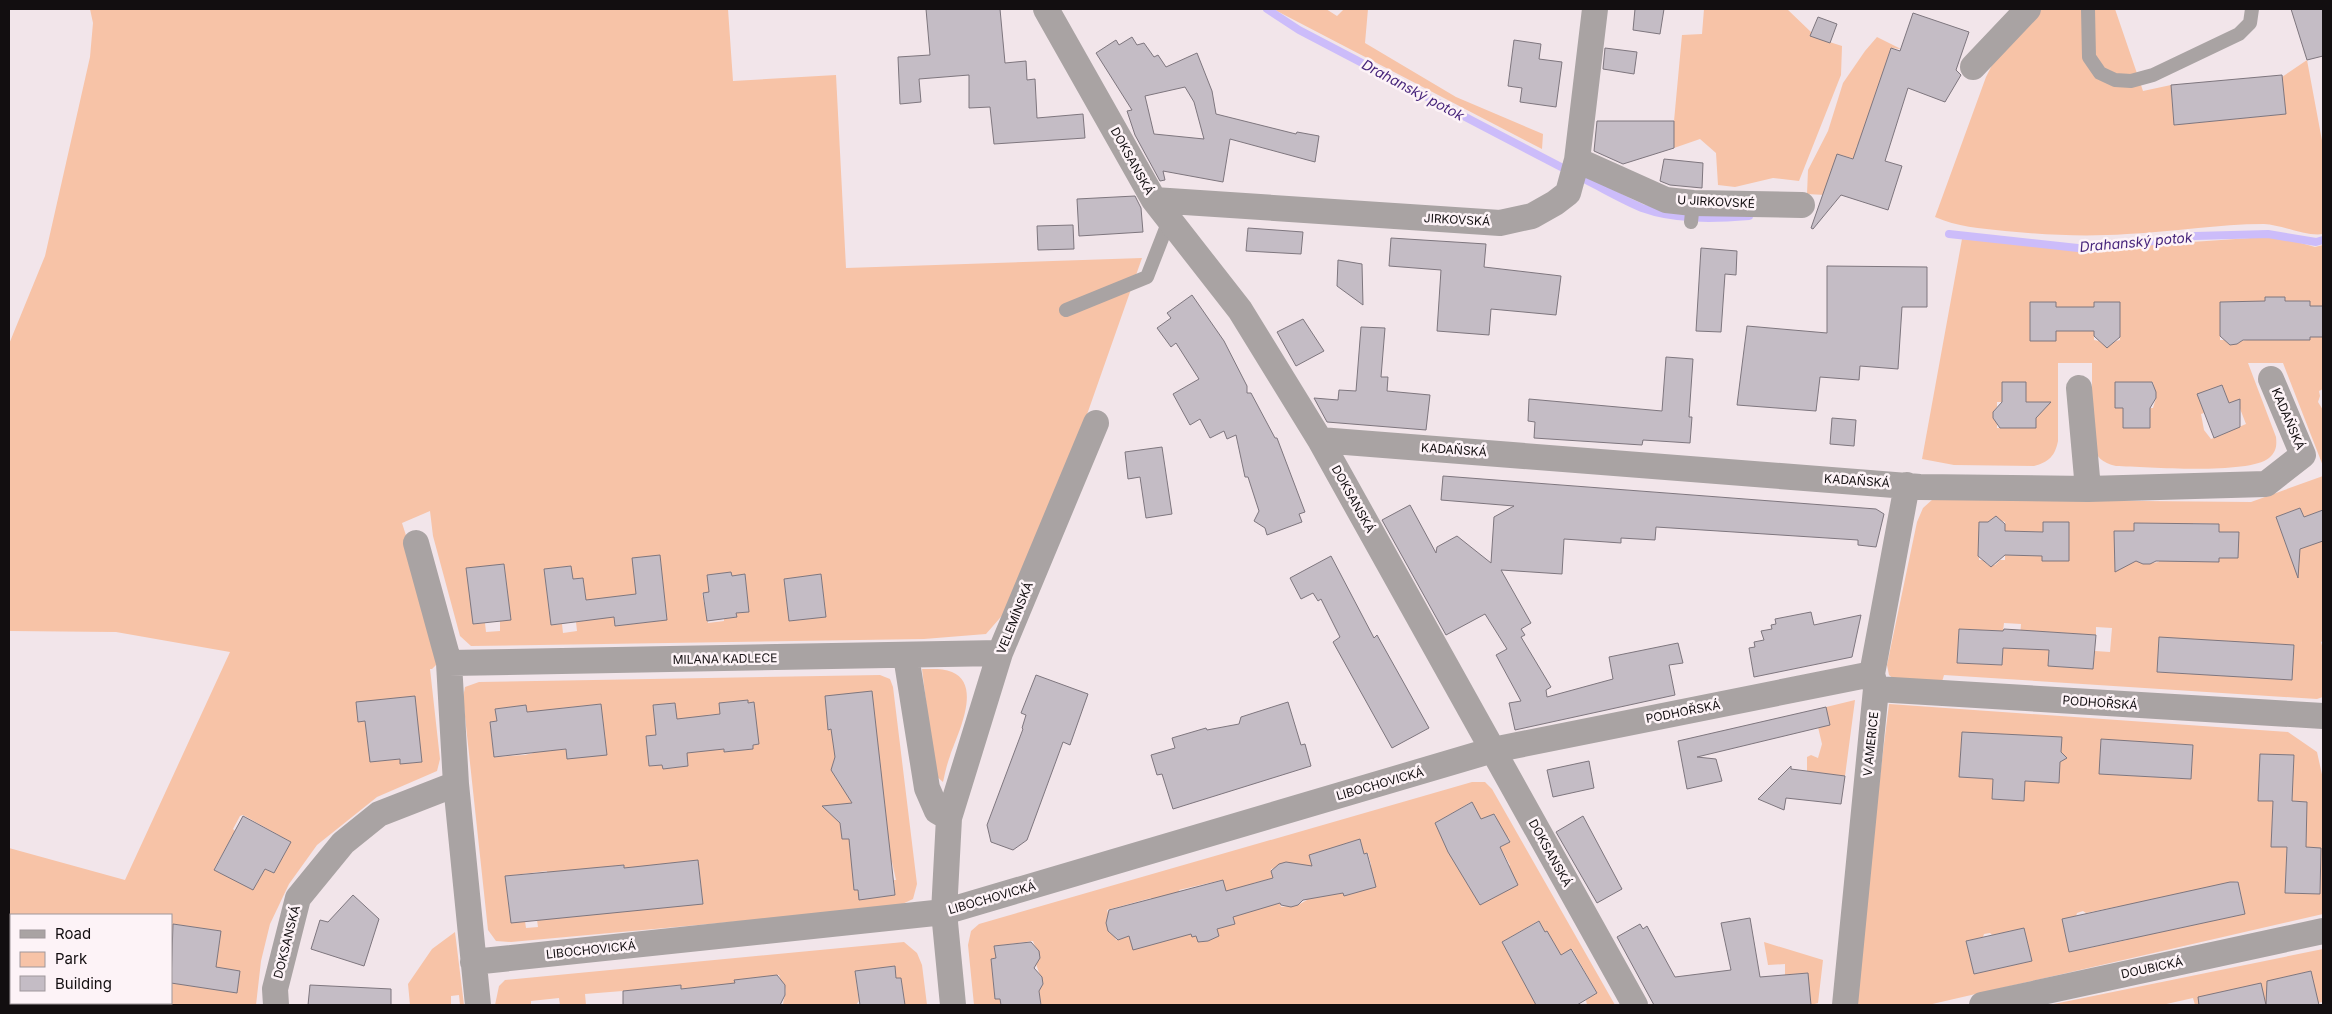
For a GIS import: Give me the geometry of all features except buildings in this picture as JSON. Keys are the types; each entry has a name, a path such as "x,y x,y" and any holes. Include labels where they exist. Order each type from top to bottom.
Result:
{"street":[{"name":"DOKSANSKÁ","path":"1046,9 1162,209 1240,310 1320,440 1635,1005"},
{"name":"JIRKOVSKÁ","path":"1162,209 1500,223 1532,216 1562,198 1568,192 1577,160 1595,9"},
{"path":"1973,68 2028,9"},
{"name":"U JIRKOVSKÉ","path":"1577,160 1692,212 1802,205"},
{"name":"KADAŇSKÁ","path":"1320,440 1920,487 2088,489 2266,484 2303,455 2270,379"},
{"path":"2079,388 2088,489"},
{"name":"VELEMÍNSKÁ","path":"953,1005 944,912 949,818 1000,653 1096,422"},
{"name":"V AMERICE","path":"1845,1005 1874,682 1907,485"},
{"path":"416,543 449,663 456,784 478,1005"},
{"name":"MILANA KADLECE","path":"449,663 1000,653"},
{"path":"906,656 927,788 937,811 949,818"},
{"name":"PODHOŘSKÁ","path":"1494,750 1874,682 2323,717"},
{"name":"LIBOCHOVICKÁ","path":"473,962 944,912 1494,750"},
{"name":"DOKSANSKÁ","path":"276,1005 275,989 298,898 309,884 343,843 379,814 456,784"},
{"name":"DOUBICKÁ","path":"1982,1005 2323,931"}],"lane":[{"path":"2088,9 2089,58 2100,72 2115,80 2131,81 2153,75 2239,34 2250,23 2252,9"},
{"path":"1066,310 1147,277 1162,209"}],"green space":[{"path":"90,9 728,9 733,81 836,75 846,268 1142,258 1026,588 986,634 924,639 471,646 460,636 433,536 430,511 402,523 445,656 430,669 440,759 437,771 377,797 317,845 289,884 270,924 261,961 256,1005 9,1005 9,848 125,880 230,652 116,632 9,631 9,344 45,256 90,57 93,23","holes":["660,556 667,620 615,626 612,597 636,594","504,564 511,620 500,621 500,631 486,632 485,623 473,624 467,569","570,566 573,579 583,578 588,620 576,622 577,631 563,633 562,624 551,625 544,569","731,572 732,576 745,574 749,612 736,613 737,617 708,623 702,593 709,592 707,575","821,574 826,617 789,621 784,579","356,702 422,762 400,763 400,759 370,762 365,721 358,721","243,815 291,842 274,873 265,869 253,890 214,869 235,831 233,829 240,816"]},
{"path":"1273,9 1326,9 1337,16 1344,9 1368,9 1365,43 1456,97 1543,134 1542,149"},
{"path":"1704,9 1787,9 1812,33 1811,36 1842,46 1841,75 1799,181 1773,178 1735,187 1718,185 1716,153 1700,139 1674,148 1674,121 1682,35 1702,34"},
{"path":"2034,9 2115,9 2143,91 2171,85 2174,125 2286,114 2282,77 2307,60 2323,146 2323,234 2310,234 2264,224 2112,235 2051,234 1969,227 1935,217 1986,77 2003,43"},
{"path":"1877,37 1901,49 1891,48 1859,145 1857,145 1855,159 1837,154 1825,195 1807,194 1808,170 1828,131 1843,83"},
{"path":"2265,237 2287,239 2315,247 2323,245 2323,306 2310,306 2310,301 2285,301 2285,297 2265,306 2246,301 2220,302 2220,340 2225,340 2230,345 2247,340 2247,331 2310,340 2310,337 2323,337 2323,389 2319,391 2318,402 2323,410 2323,466 2283,363 2248,363 2276,437 2275,451 2269,458 2258,463 2241,467 2196,469 2116,466 2103,461 2095,452 2092,443 2092,363 2058,363 2058,441 2055,451 2044,463 2034,466 1954,465 1922,459 1962,239 2075,250","holes":["2030,302 2056,302 2056,307 2094,307 2094,302 2120,302 2120,340 2110,345 2104,345 2094,340 2094,331 2056,331 2056,341 2030,340","2002,382 2026,382 2026,402 2036,402 2036,428 1997,428 1993,412 1997,407 1997,402 2002,402","2115,382 2153,382 2156,398 2153,408 2115,408","2222,385 2229,403 2237,401 2246,424 2211,439 2204,430 2201,414 2204,413 2198,395"]},
{"path":"2323,476 2323,510 2304,517 2300,508 2276,517 2289,553 2313,544 2312,540 2323,536 2323,641 2321,642 2323,649 2323,697 2317,699 1944,675 1942,682 1895,680 1889,675 1887,665 1917,522 1923,508 1933,499 2251,502","holes":["1993,518 2005,522 2005,531 2043,532 2043,561 2042,556 2005,555 2005,560 2000,560 1995,565 1988,565 1983,560 1979,560 1979,522 1989,522","2134,523 2160,523 2159,562 2143,564 2138,561 2114,557 2114,531 2134,531","2193,523 2219,524 2219,532 2238,533 2238,558 2219,558 2218,562 2192,562","2004,623 2021,624 2019,649 2003,648 2002,665 1957,663 1959,629 2003,631","2096,627 2112,628 2110,652 2095,651 2093,669 2048,666 2050,632 2096,635","2159,638 2294,645 2292,679 2157,672"]},
{"path":"922,669 941,669 952,672 961,678 966,688 967,699 962,724 943,782 935,775"},
{"path":"880,675 890,679 893,687 917,884 913,899 896,907 511,942 496,941 488,930 463,698 465,687 479,682","holes":["872,692 877,751 874,752 875,761 880,761 881,777 838,782 832,768 836,759 833,729 828,729 825,696","747,700 748,703 754,702 758,744 753,745 753,749 725,752 724,749 709,750 706,715 720,714 719,703","675,703 678,732 684,732 688,766 663,769 662,765 650,766 646,736 656,735 653,705","600,704 607,754 567,759 562,708","526,705 533,753 494,757 490,722 497,721 495,709","884,800 889,862 892,862 896,880 894,880 895,895 859,899 858,890 854,890 853,876 856,875 855,866 865,865 864,851 861,851 860,838 842,839 840,823 834,817 833,805","698,860 703,903 659,908 655,865","623,865 628,911 583,915 578,896 580,888 578,870","547,871 552,918 537,920 538,927 526,928 525,921 511,923 505,876"]},
{"path":"1855,700 1845,776 1807,771 1807,757 1811,755 1818,758 1822,744 1814,710"},
{"path":"1889,704 2288,732 2317,752 2323,779 2323,914 1928,1005 1856,1005 1852,1000","holes":["1962,732 1996,734 2061,752 2064,755 2063,760 2060,762 2059,783 2025,781 2024,801 1992,799 1993,779 1959,777","2101,740 2193,745 2191,779 2100,774","2260,754 2294,755 2292,801 2307,802 2306,847 2321,848 2320,894 2285,893 2287,847 2271,847 2273,801 2258,800","2238,881 2245,914 2156,933 2149,900","2120,906 2127,940 2069,952 2062,919 2076,916 2077,913 2083,911 2086,913","2024,928 2032,961 1974,974 1966,941 1983,937 1984,934 1990,933 1992,935"]},
{"path":"1472,782 1485,782 1492,789 1615,1005 1587,1005 1586,1000 1597,993 1572,949 1561,955 1547,931 1545,932 1538,921 1502,942 1538,1005 1041,1005 1039,990 1043,984 1036,964 1039,955 1033,941 994,946 996,958 991,959 995,999 1000,999 1001,1005 974,1005 968,945 971,931 979,924","holes":["1471,802 1481,819 1495,814 1497,819 1487,824 1497,842 1508,837 1510,841 1500,847 1510,865 1470,888 1435,823","1360,839 1364,854 1368,853 1371,865 1344,896 1339,880 1317,886 1309,855","1296,863 1307,900 1298,905 1281,907 1280,903 1261,908 1254,883 1273,878 1271,869","1222,880 1235,924 1217,928 1219,936 1208,941 1199,942 1179,890","1151,898 1163,941 1129,936 1116,940 1107,910"]},
{"path":"455,932 464,1005 460,1005 459,995 451,996 451,1005 410,1005 408,984 432,949"},
{"path":"904,942 917,953 922,965 927,1005 905,1005 901,978 896,978 894,966 855,971 859,1001 856,1005 783,1005 785,987 779,975 735,980 737,1005 711,1005 709,986 681,989 680,985 667,986 668,1005 637,1005 635,990 585,994 586,1005 560,1005 559,998 531,1001 531,1005 495,1005 499,986 505,980"},
{"path":"1764,942 1823,960 1818,1003 1811,1005 1808,973 1785,975 1785,964 1768,965"},
{"path":"2323,949 2323,1002 2318,1003 2311,971 2280,978 2286,1005 2258,1005 2253,985 2222,992 2225,1005 2195,1005 2193,998 2162,1005 2049,1005"}],"waterway":[{"name":"Drahanský potok","path":"1267,9 1299,30 1561,167"},
{"name":"Drahanský potok","path":"1586,180 1642,208 1668,215 1695,218 1749,216"},
{"name":"Drahanský potok","path":"1949,234 2087,249 2195,236 2268,234 2316,242 2323,240"}]}
